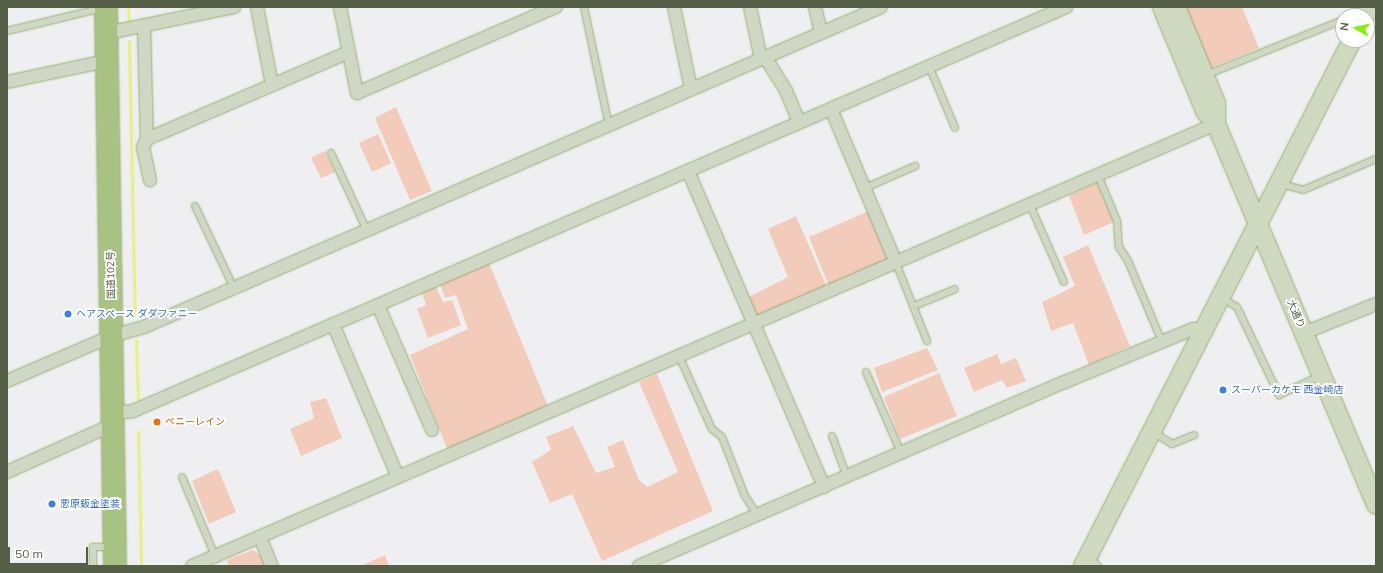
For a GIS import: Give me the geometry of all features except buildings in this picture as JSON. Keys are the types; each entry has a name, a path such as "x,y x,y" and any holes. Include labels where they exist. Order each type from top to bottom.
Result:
{"highway":[{"name":"国道102号","path":"106,7 115,557"}],"street":[{"path":"107,33 234,7"},
{"path":"257,7 272,85"},
{"path":"340,7 357,93 556,7"},
{"path":"674,7 691,89"},
{"path":"750,7 763,58 786,91 799,122"},
{"path":"815,7 821,33"},
{"path":"7,380 112,336 144,327 821,33 863,11 881,7"},
{"path":"7,472 112,419 1066,7"},
{"name":"大通り","path":"1162,7 1205,111 1216,124 1376,504"},
{"name":"大通り","path":"1176,7 1216,103 1216,124"},
{"path":"144,26 147,139 142,147 150,180"},
{"path":"1090,563 1152,431 1348,48"},
{"path":"147,139 349,52"},
{"path":"7,82 107,61"},
{"path":"831,109 896,263"},
{"path":"197,565 1216,124"},
{"path":"688,171 824,487"},
{"path":"1304,333 1376,304"},
{"path":"378,305 432,430"},
{"path":"333,324 398,477"},
{"path":"639,566 758,516 1065,382 1163,344 1193,329 1204,329"},
{"path":"260,537 272,566"}],"lane":[{"path":"7,31 106,7"},
{"path":"584,7 609,126"},
{"path":"1204,76 1335,23"},
{"path":"929,66 955,128"},
{"path":"331,153 367,231"},
{"path":"1278,183 1303,190 1376,159"},
{"path":"865,188 915,166"},
{"path":"1098,175 1117,221 1119,247 1128,261 1163,344"},
{"path":"1030,205 1064,282"},
{"path":"195,206 234,288"},
{"path":"896,263 927,341"},
{"path":"914,306 955,289"},
{"path":"1220,297 1237,307 1279,395 1322,375"},
{"path":"679,356 712,429 722,438 745,496 758,516"},
{"path":"866,372 901,453"},
{"path":"1152,431 1172,444 1194,435"},
{"path":"832,436 847,476"},
{"path":"182,477 215,556"},
{"path":"93,566 93,547 115,557"}],"shaded area":[{"path":"1186,7 1242,7 1259,48 1211,68"},
{"path":"396,107 432,191 410,200 375,118"},
{"path":"378,134 391,163 372,172 359,143"},
{"path":"325,151 335,172 321,178 311,158"},
{"path":"1097,183 1114,222 1084,235 1069,196"},
{"path":"871,210 891,260 829,286 809,237"},
{"path":"796,216 827,287 756,319 747,298 788,277 768,229"},
{"path":"1088,245 1130,346 1089,365 1073,323 1051,331 1042,302 1075,286 1063,257"},
{"path":"489,263 548,406 448,451 410,355 468,329 456,295 445,298 440,284"},
{"path":"436,287 443,302 452,300 461,325 428,338 417,309 426,305 422,292"},
{"path":"927,348 938,370 882,392 874,368"},
{"path":"997,354 1001,364 1016,358 1026,381 1007,388 1002,380 974,392 964,368"},
{"path":"939,373 957,416 900,439 884,397"},
{"path":"657,374 713,511 602,561 572,494 550,503 532,462 551,450 546,437 573,426 596,473 615,467 607,447 623,440 639,480 647,487 678,472 639,382"},
{"path":"326,398 342,438 301,456 290,429 314,418 310,402"},
{"path":"218,469 236,512 209,524 192,481"},
{"path":"253,550 265,558 268,566 229,566 227,560"},
{"path":"385,555 389,566 361,566"}],"waterway":[{"path":"128,7 129,21"},
{"path":"129,41 135,316"},
{"path":"136,340 138,401"},
{"path":"138,431 141,566"}],"place":[{"name":"ヘアスペース ダダファニー","path":"68,314"},
{"name":"スーパーカケモ 西金崎店","path":"1223,390"},
{"name":"ペニーレイン","path":"157,422"},
{"name":"悪原鈑金塗装","path":"52,504"}]}
